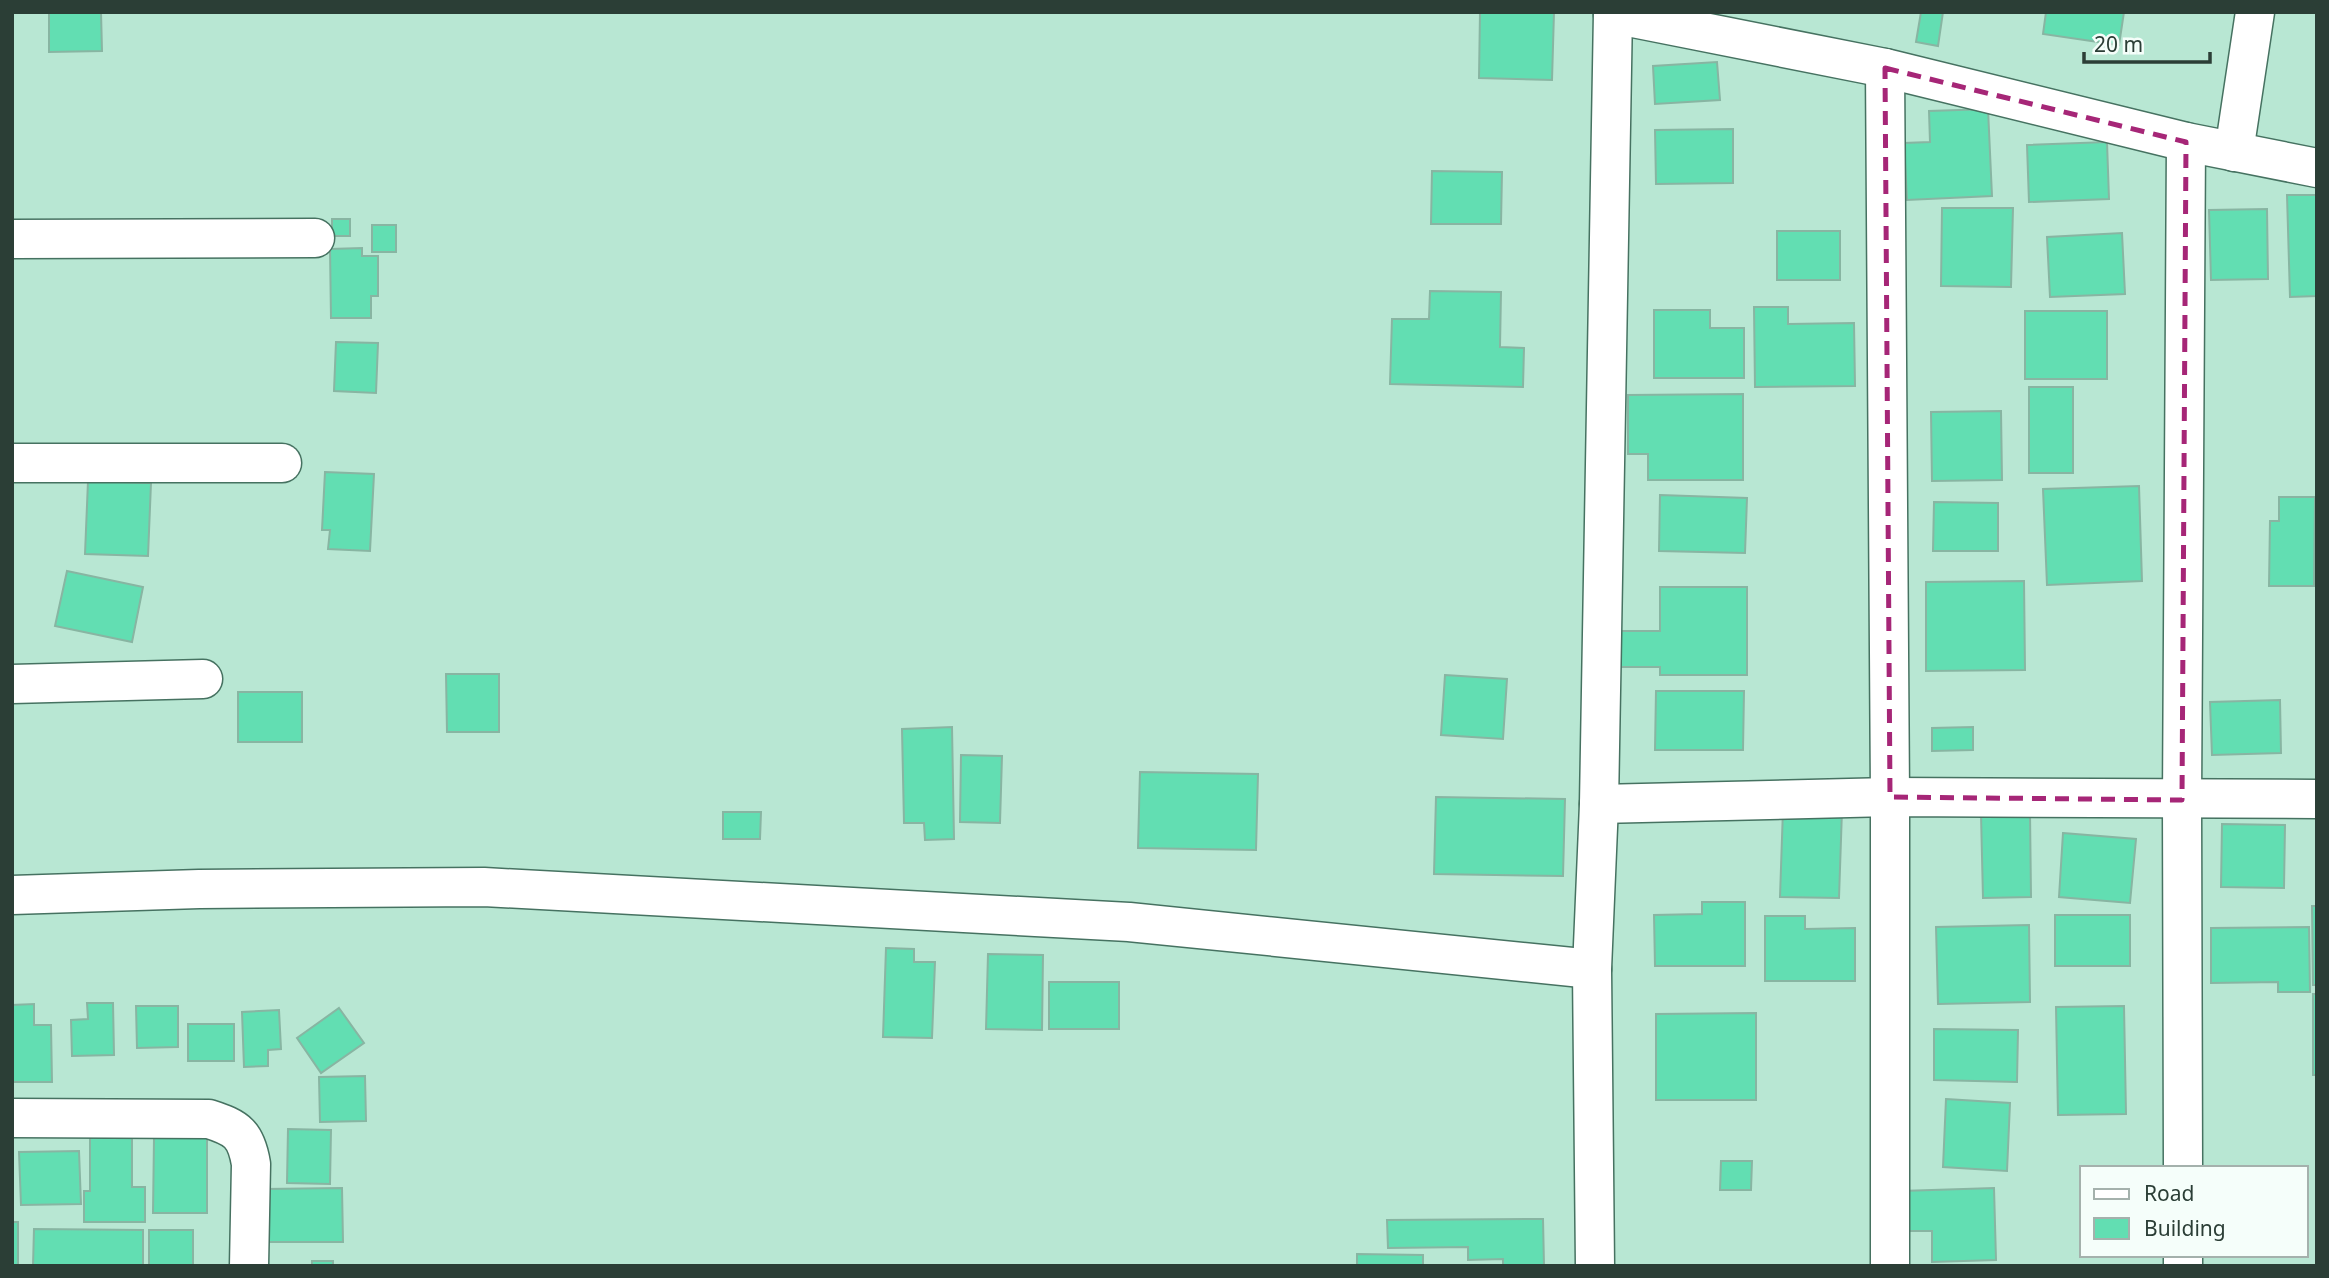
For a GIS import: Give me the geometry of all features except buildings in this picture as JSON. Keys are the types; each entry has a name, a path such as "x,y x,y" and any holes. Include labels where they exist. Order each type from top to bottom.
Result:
{"street":[{"path":"2234,152 2255,12"},
{"path":"1595,1266 1592,969 1599,804 1613,13 1885,68 2186,142 2317,168"},
{"path":"1885,68 1891,797 1891,1266"},
{"path":"2183,1166 2186,142"},
{"path":"12,239 315,238"},
{"path":"12,463 282,463"},
{"path":"12,684 203,679"},
{"path":"1599,804 1891,797 2317,799"},
{"path":"12,895 199,889 484,887 1129,922 1592,969"},
{"path":"12,1118 209,1119 229,1126 241,1134 251,1164 248,1266"}],"highlighted area":[{"path":"1885,68 2186,142 2182,800 1890,797"}]}
